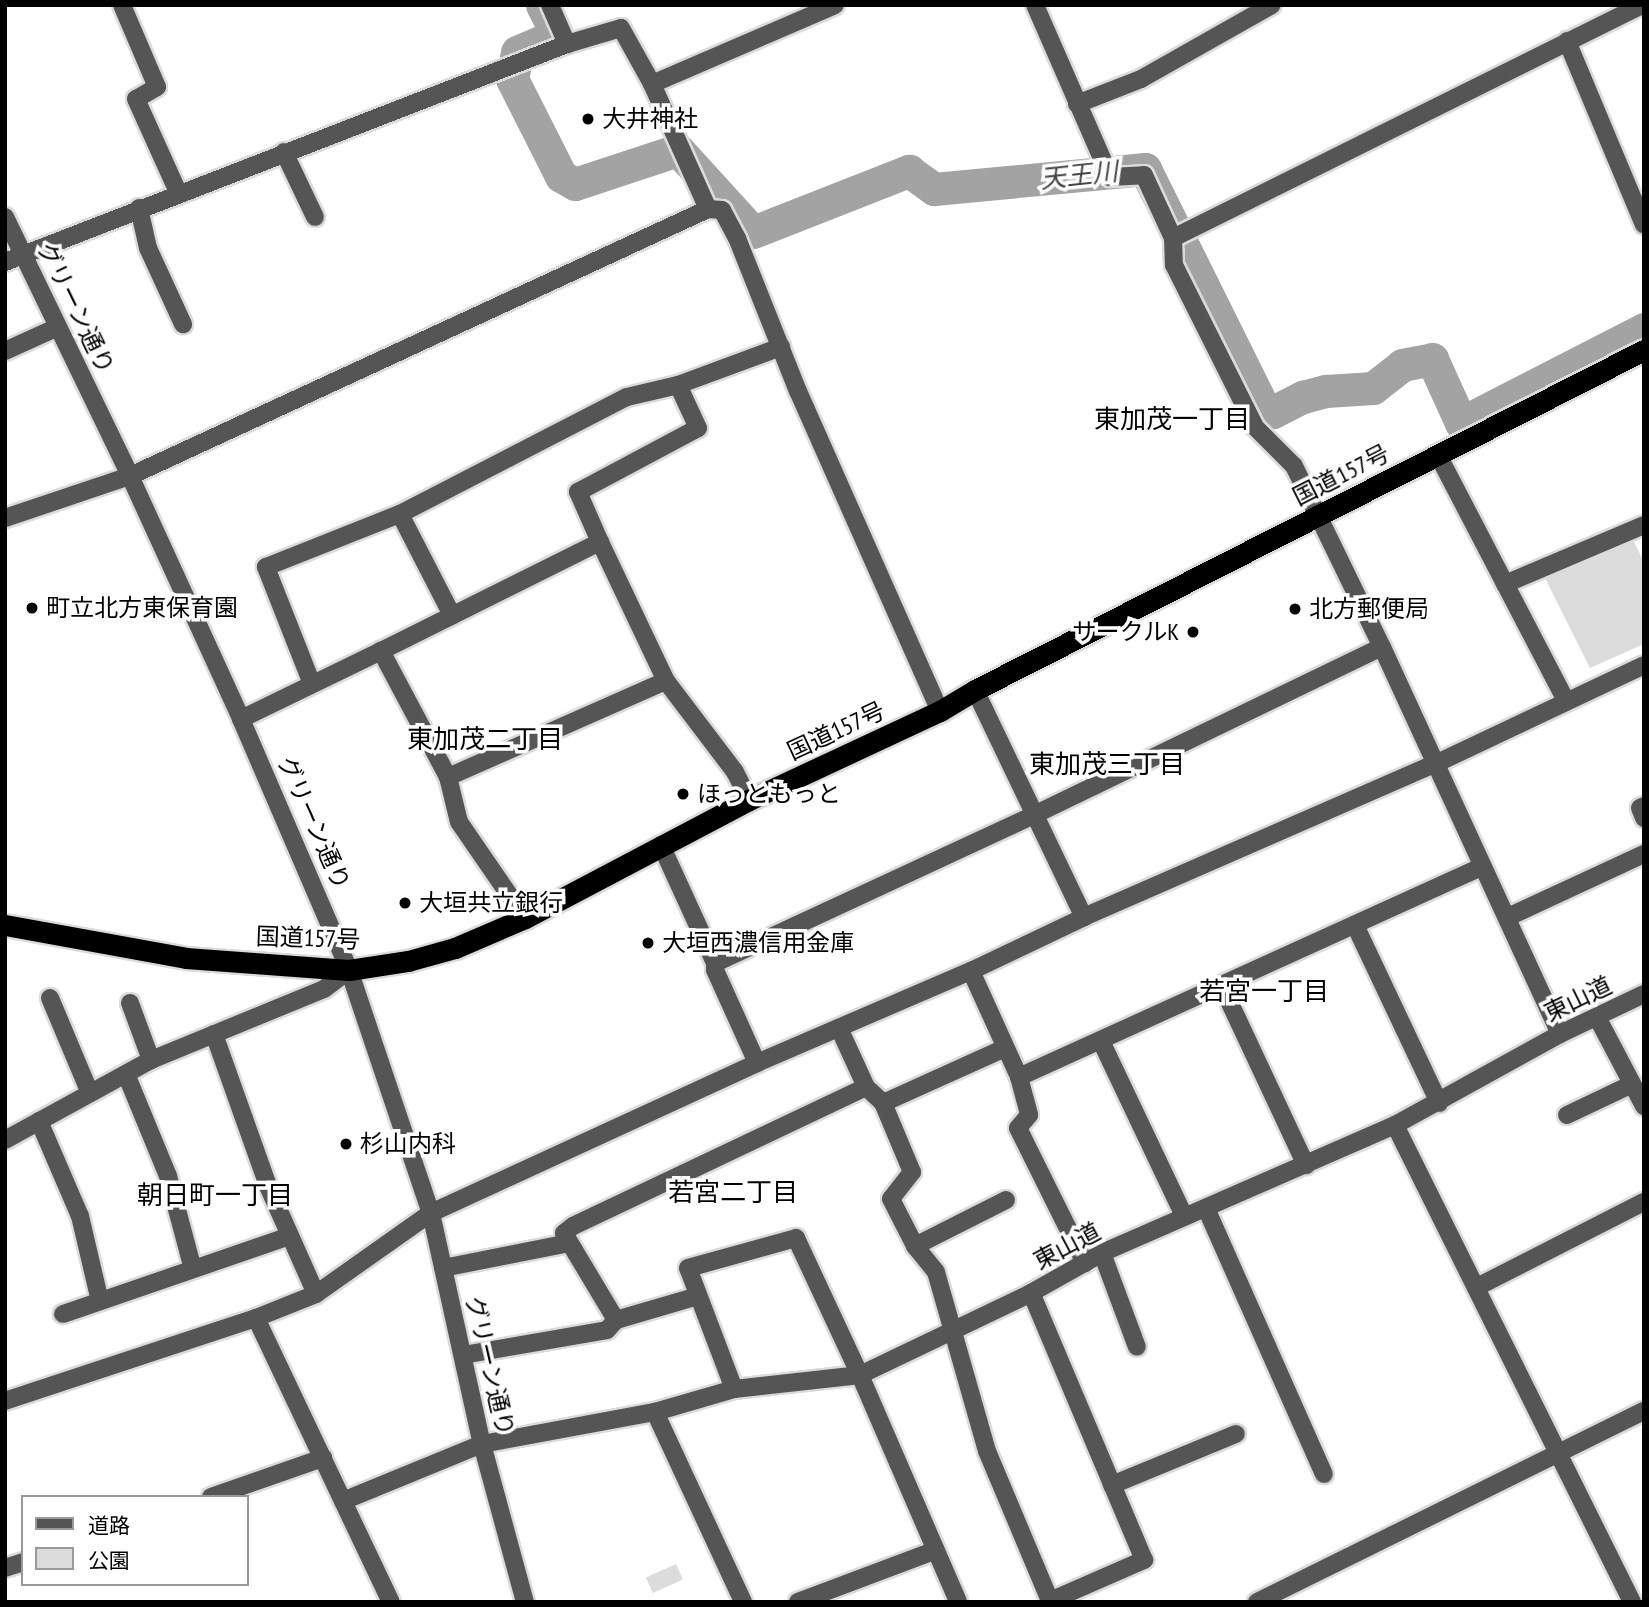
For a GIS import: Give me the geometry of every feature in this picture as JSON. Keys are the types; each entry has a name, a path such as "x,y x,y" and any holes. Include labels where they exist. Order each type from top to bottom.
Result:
{"highway":[{"name":"国道157号","path":"5,925 186,958 349,970 408,961 456,948 525,918 750,800 940,711 975,690 1644,351"}],"street":[{"path":"550,5 566,44"},
{"path":"652,84 835,5"},
{"path":"1035,5 1110,177 1144,175 1173,238 1174,265 1255,427 1294,466 1382,647 1560,1034"},
{"path":"1077,104 1140,79 1272,5"},
{"path":"1173,238 1642,5"},
{"path":"124,6 157,87 136,99 178,192"},
{"path":"5,262 178,192 566,44 621,28 652,84 708,209"},
{"path":"1567,41 1644,225"},
{"path":"284,152 315,217"},
{"path":"139,208 148,248 183,324"},
{"path":"5,518 130,476 708,209 722,209 737,237 780,347 940,711"},
{"name":"グリーン通り","path":"5,217 130,476 241,719 349,970 431,1213 482,1444 525,1602"},
{"path":"5,351 58,327"},
{"path":"312,684 266,567 400,514 628,397 678,385 780,347"},
{"path":"678,385 698,428 578,492 666,681 735,772 750,800"},
{"path":"1438,455 1566,701"},
{"path":"400,514 452,615"},
{"path":"1505,584 1644,525"},
{"path":"241,719 600,542"},
{"path":"715,963 1034,815 1382,647"},
{"path":"381,650 448,777 458,822 525,918"},
{"path":"5,1400 256,1318 316,1294 431,1213 757,1063 971,971 1084,917 1435,764 1644,665"},
{"path":"448,777 666,681"},
{"path":"975,690 1084,917"},
{"path":"1644,806 1640,808 1644,818"},
{"path":"661,845 757,1063"},
{"path":"1508,917 1644,854"},
{"path":"1018,1077 1481,867"},
{"path":"1356,925 1439,1103"},
{"path":"5,1140 151,1060 324,989 349,970"},
{"path":"971,971 1018,1077 1029,1115 1018,1129 1085,1263"},
{"path":"1222,986 1306,1165"},
{"name":"東山道","path":"343,1500 482,1444 656,1412 734,1389 860,1375 1031,1293 1102,1253 1395,1125 1560,1034 1644,994"},
{"path":"50,998 90,1093"},
{"path":"130,1003 151,1060"},
{"path":"1597,1017 1644,1106"},
{"path":"839,1028 866,1087 883,1104 912,1172 891,1199 915,1247 936,1272 987,1451 1050,1601 1144,1560 1031,1293"},
{"path":"214,1034 268,1186 316,1294"},
{"path":"1101,1041 1184,1216"},
{"path":"883,1104 1005,1048"},
{"path":"126,1074 168,1176 193,1269"},
{"path":"1567,1115 1632,1084"},
{"path":"616,1320 564,1233 573,1226 866,1087"},
{"path":"39,1121 80,1216 100,1301"},
{"path":"1395,1125 1632,1602"},
{"path":"915,1247 1006,1200"},
{"path":"1477,1287 1644,1202"},
{"path":"1206,1208 1324,1474"},
{"path":"64,1314 290,1236"},
{"path":"734,1389 688,1268 796,1238 860,1375 958,1602"},
{"path":"443,1268 569,1243"},
{"path":"1102,1253 1137,1347"},
{"path":"463,1355 607,1330 616,1320 698,1296"},
{"path":"256,1318 391,1602"},
{"path":"1257,1602 1644,1411"},
{"path":"656,1412 743,1602"},
{"path":"1112,1485 1236,1434"},
{"path":"217,1495 323,1458"},
{"path":"798,1602 936,1550"}],"green space":[{"path":"1632,538 1644,562 1644,644 1590,668 1543,574"},
{"path":"676,1564 683,1580 653,1593 646,1577"}],"waterway":[{"name":"天王川","path":"542,5 557,35 517,52 512,79 561,176 575,184 678,150 753,232 909,171 934,189 1145,169 1263,407 1273,412 1303,397 1326,391 1373,388 1402,365 1432,359 1461,423 1644,329"}],"place":[{"name":"大井神社","path":"588,119"},
{"name":"町立北方東保育園","path":"32,608"},
{"name":"北方郵便局","path":"1295,609"},
{"name":"サークルK","path":"1193,632"},
{"name":"ほっともっと","path":"683,794"},
{"name":"大垣共立銀行","path":"405,903"},
{"name":"大垣西濃信用金庫","path":"648,943"},
{"name":"杉山内科","path":"346,1144"}],"district":[{"name":"東加茂一丁目","path":"1172,419"},
{"name":"東加茂二丁目","path":"485,739"},
{"name":"東加茂三丁目","path":"1107,764"},
{"name":"若宮一丁目","path":"1264,991"},
{"name":"若宮二丁目","path":"733,1192"},
{"name":"朝日町一丁目","path":"215,1195"}]}
